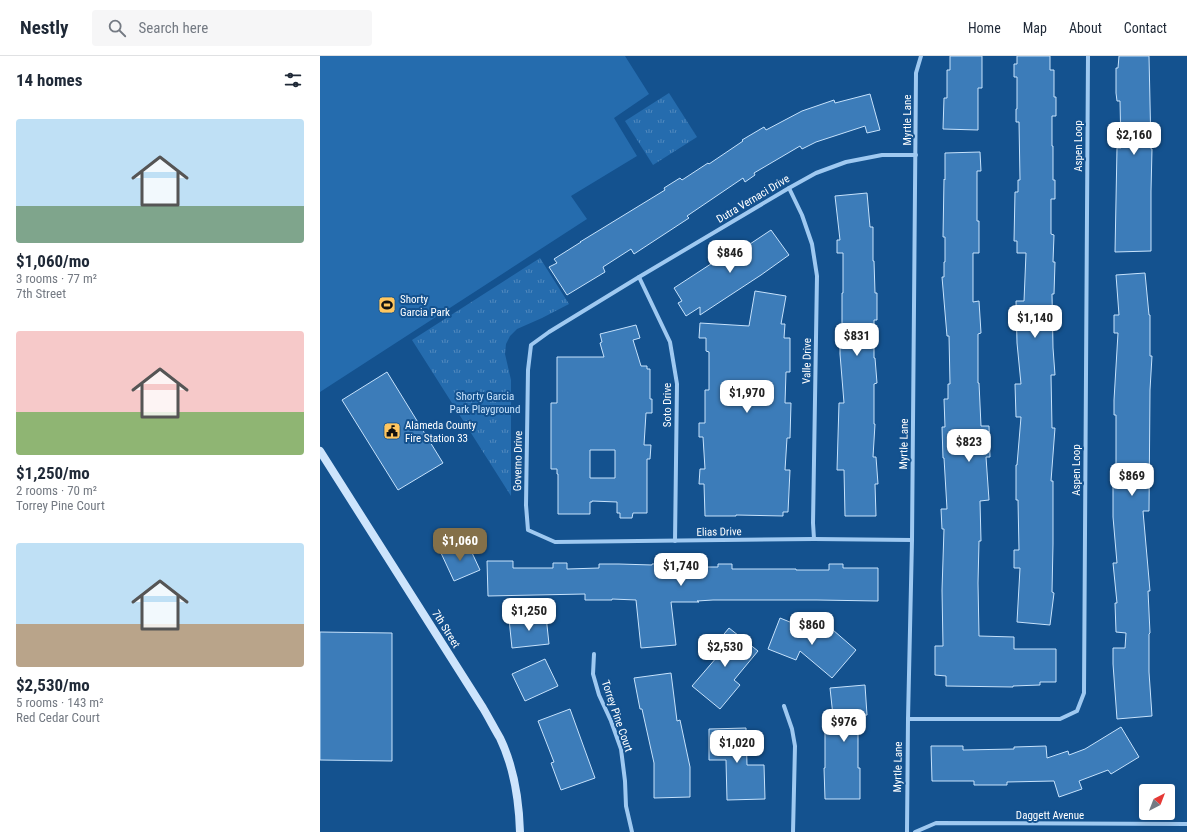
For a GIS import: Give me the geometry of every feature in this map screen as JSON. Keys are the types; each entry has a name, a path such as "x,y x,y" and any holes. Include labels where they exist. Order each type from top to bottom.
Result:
{"street":[{"name":"Myrtle Lane","path":"907,832 912,540 916,73 921,56"},
{"name":"Aspen Loop","path":"908,719 1060,719 1077,711 1084,693 1088,56"},
{"name":"Dutra Vernaci Drive","path":"531,344 639,277 816,173 846,162 882,155 916,155"},
{"name":"Valle Drive","path":"789,188 802,215 812,244 817,276 814,539"},
{"name":"Soto Drive","path":"639,277 670,342 677,384 675,541"},
{"name":"Governo Drive","path":"528,530 526,506 528,370 531,344"},
{"name":"7th Street","path":"320,451 483,708 500,739 512,772 519,804 520,832"},
{"name":"Elias Drive","path":"528,530 555,542 814,539 912,540"},
{"name":"Torrey Pine Court","path":"594,654 593,674 598,695 611,721 620,749 625,781 626,806 632,832"},
{"path":"784,706 792,729 795,746 793,832"},
{"name":"Daggett Avenue","path":"915,832 936,824 1187,824"}],"green space":[{"name":"Shorty Garcia Park","path":"320,56 625,56 649,94 614,118 637,156 571,196 587,219 320,392"},
{"path":"669,93 697,137 653,165 625,121"},
{"name":"Shorty Garcia Park Playground","path":"540,258 569,304 517,329 510,336 506,344 505,354 511,380 511,496 412,340"}],"building":[{"path":"950,56 982,56 982,88 978,88 978,130 943,129 944,98 947,98 947,70 950,70"},
{"path":"1017,56 1050,56 1050,70 1054,70 1054,97 1056,97 1056,116 1052,116 1053,180 1055,180 1055,199 1051,199 1051,234 1054,235 1053,262 1055,262 1054,294 1052,294 1055,375 1051,375 1052,428 1055,428 1051,481 1053,481 1052,592 1054,593 1050,625 1017,622 1020,568 1014,568 1014,550 1019,550 1018,500 1016,500 1016,465 1021,417 1016,417 1015,384 1021,384 1017,343 1016,301 1024,301 1026,253 1017,253 1017,241 1014,241 1015,192 1018,192 1018,180 1020,180 1019,122 1016,122 1017,77 1014,77 1014,64 1017,64"},
{"path":"1119,56 1149,56 1152,149 1151,251 1115,252 1117,148 1121,148 1120,101 1117,101 1116,93 1116,68 1118,68"},
{"path":"870,94 880,130 867,133 865,126 816,142 802,149 800,146 754,173 755,175 745,182 743,178 687,216 689,218 634,254 631,249 603,267 605,272 567,295 549,267 557,263 554,259 580,242 665,190 664,188 680,178 682,180 708,163 709,164 743,141 742,140 764,127 766,130 802,111 834,100 835,103"},
{"path":"980,152 981,171 977,171 977,221 979,221 979,253 973,253 973,302 979,301 981,333 978,334 978,383 981,426 989,426 990,457 986,457 989,500 980,501 981,541 979,541 978,583 979,636 1014,637 1014,649 1056,649 1056,682 1040,682 1040,685 1013,687 946,686 946,676 935,675 935,646 943,646 942,590 944,529 942,529 941,509 947,509 942,427 945,427 944,399 948,399 948,384 950,384 949,336 947,336 942,277 944,277 945,262 945,237 943,237 945,153"},
{"path":"867,193 870,227 873,227 873,261 875,293 877,293 877,320 874,320 874,358 877,383 874,384 875,424 873,457 876,457 878,484 875,484 876,516 845,516 844,470 837,470 839,403 844,403 840,354 840,340 842,340 843,253 837,253 837,240 840,240 835,196"},
{"path":"771,230 789,255 700,315 700,307 686,316 678,303 682,301 674,288 720,258 719,257 730,249 733,254"},
{"path":"1145,273 1150,315 1150,356 1152,356 1150,390 1149,511 1143,511 1150,591 1148,591 1150,633 1149,672 1152,716 1117,719 1113,648 1125,648 1126,633 1116,632 1115,603 1117,603 1113,563 1117,563 1113,517 1113,479 1116,479 1116,415 1114,415 1114,400 1118,333 1114,333 1114,315 1119,315 1116,275"},
{"path":"755,291 786,296 781,324 785,324 784,338 790,338 790,372 786,372 785,403 791,403 790,438 787,438 785,470 790,470 788,512 783,512 783,516 705,516 704,484 699,484 700,469 705,469 703,437 699,437 699,423 705,423 705,390 709,390 709,352 706,351 706,338 699,338 700,323 749,326"},
{"path":"636,325 640,338 633,340 641,366 647,366 647,369 650,369 650,399 652,399 652,413 646,413 644,445 651,445 650,459 647,459 647,513 633,513 632,518 620,518 620,513 617,513 617,502 592,501 590,502 590,514 558,514 558,474 557,469 551,469 551,403 557,403 557,357 604,357 600,343 602,342 600,334","holes":["590,450 615,450 615,478 590,478"]},
{"name":"Alameda County Fire Station 33","path":"387,372 443,463 398,490 342,400"},
{"path":"467,542 480,570 454,581 441,553"},
{"path":"487,561 513,561 513,568 553,568 553,563 567,563 567,569 599,568 599,564 652,565 665,563 665,567 718,567 718,564 732,564 732,569 829,570 829,564 843,564 843,568 878,568 878,601 713,600 697,601 699,602 671,602 676,645 641,648 636,600 585,600 585,594 488,596"},
{"path":"546,616 549,644 512,648 509,619"},
{"path":"780,618 827,637 833,630 856,650 832,678 800,651 796,660 768,649"},
{"path":"729,628 758,651 734,680 740,685 720,709 692,686 717,657 710,651"},
{"path":"320,632 392,633 392,761 320,760"},
{"path":"545,659 558,686 525,701 512,674"},
{"path":"671,673 677,721 680,720 690,767 690,797 654,798 654,763 642,709 640,709 634,678"},
{"path":"865,685 867,715 858,716 858,768 860,768 860,799 825,799 825,725 834,725 830,688"},
{"path":"570,709 595,778 561,790 551,763 554,762 538,721"},
{"path":"1121,727 1139,757 1111,774 1108,770 1079,781 1082,789 1059,797 1054,781 1007,782 1007,785 974,785 974,781 932,781 931,746 963,746 963,750 1014,749 1014,747 1046,746 1047,758 1068,751 1069,755 1085,749"},
{"path":"746,728 747,765 764,765 765,799 727,800 726,760 709,760 709,729"}],"place":[{"name":"Shorty Garcia Park","path":"387,305"},
{"name":"Alameda County Fire Station 33","path":"392,431"}]}
